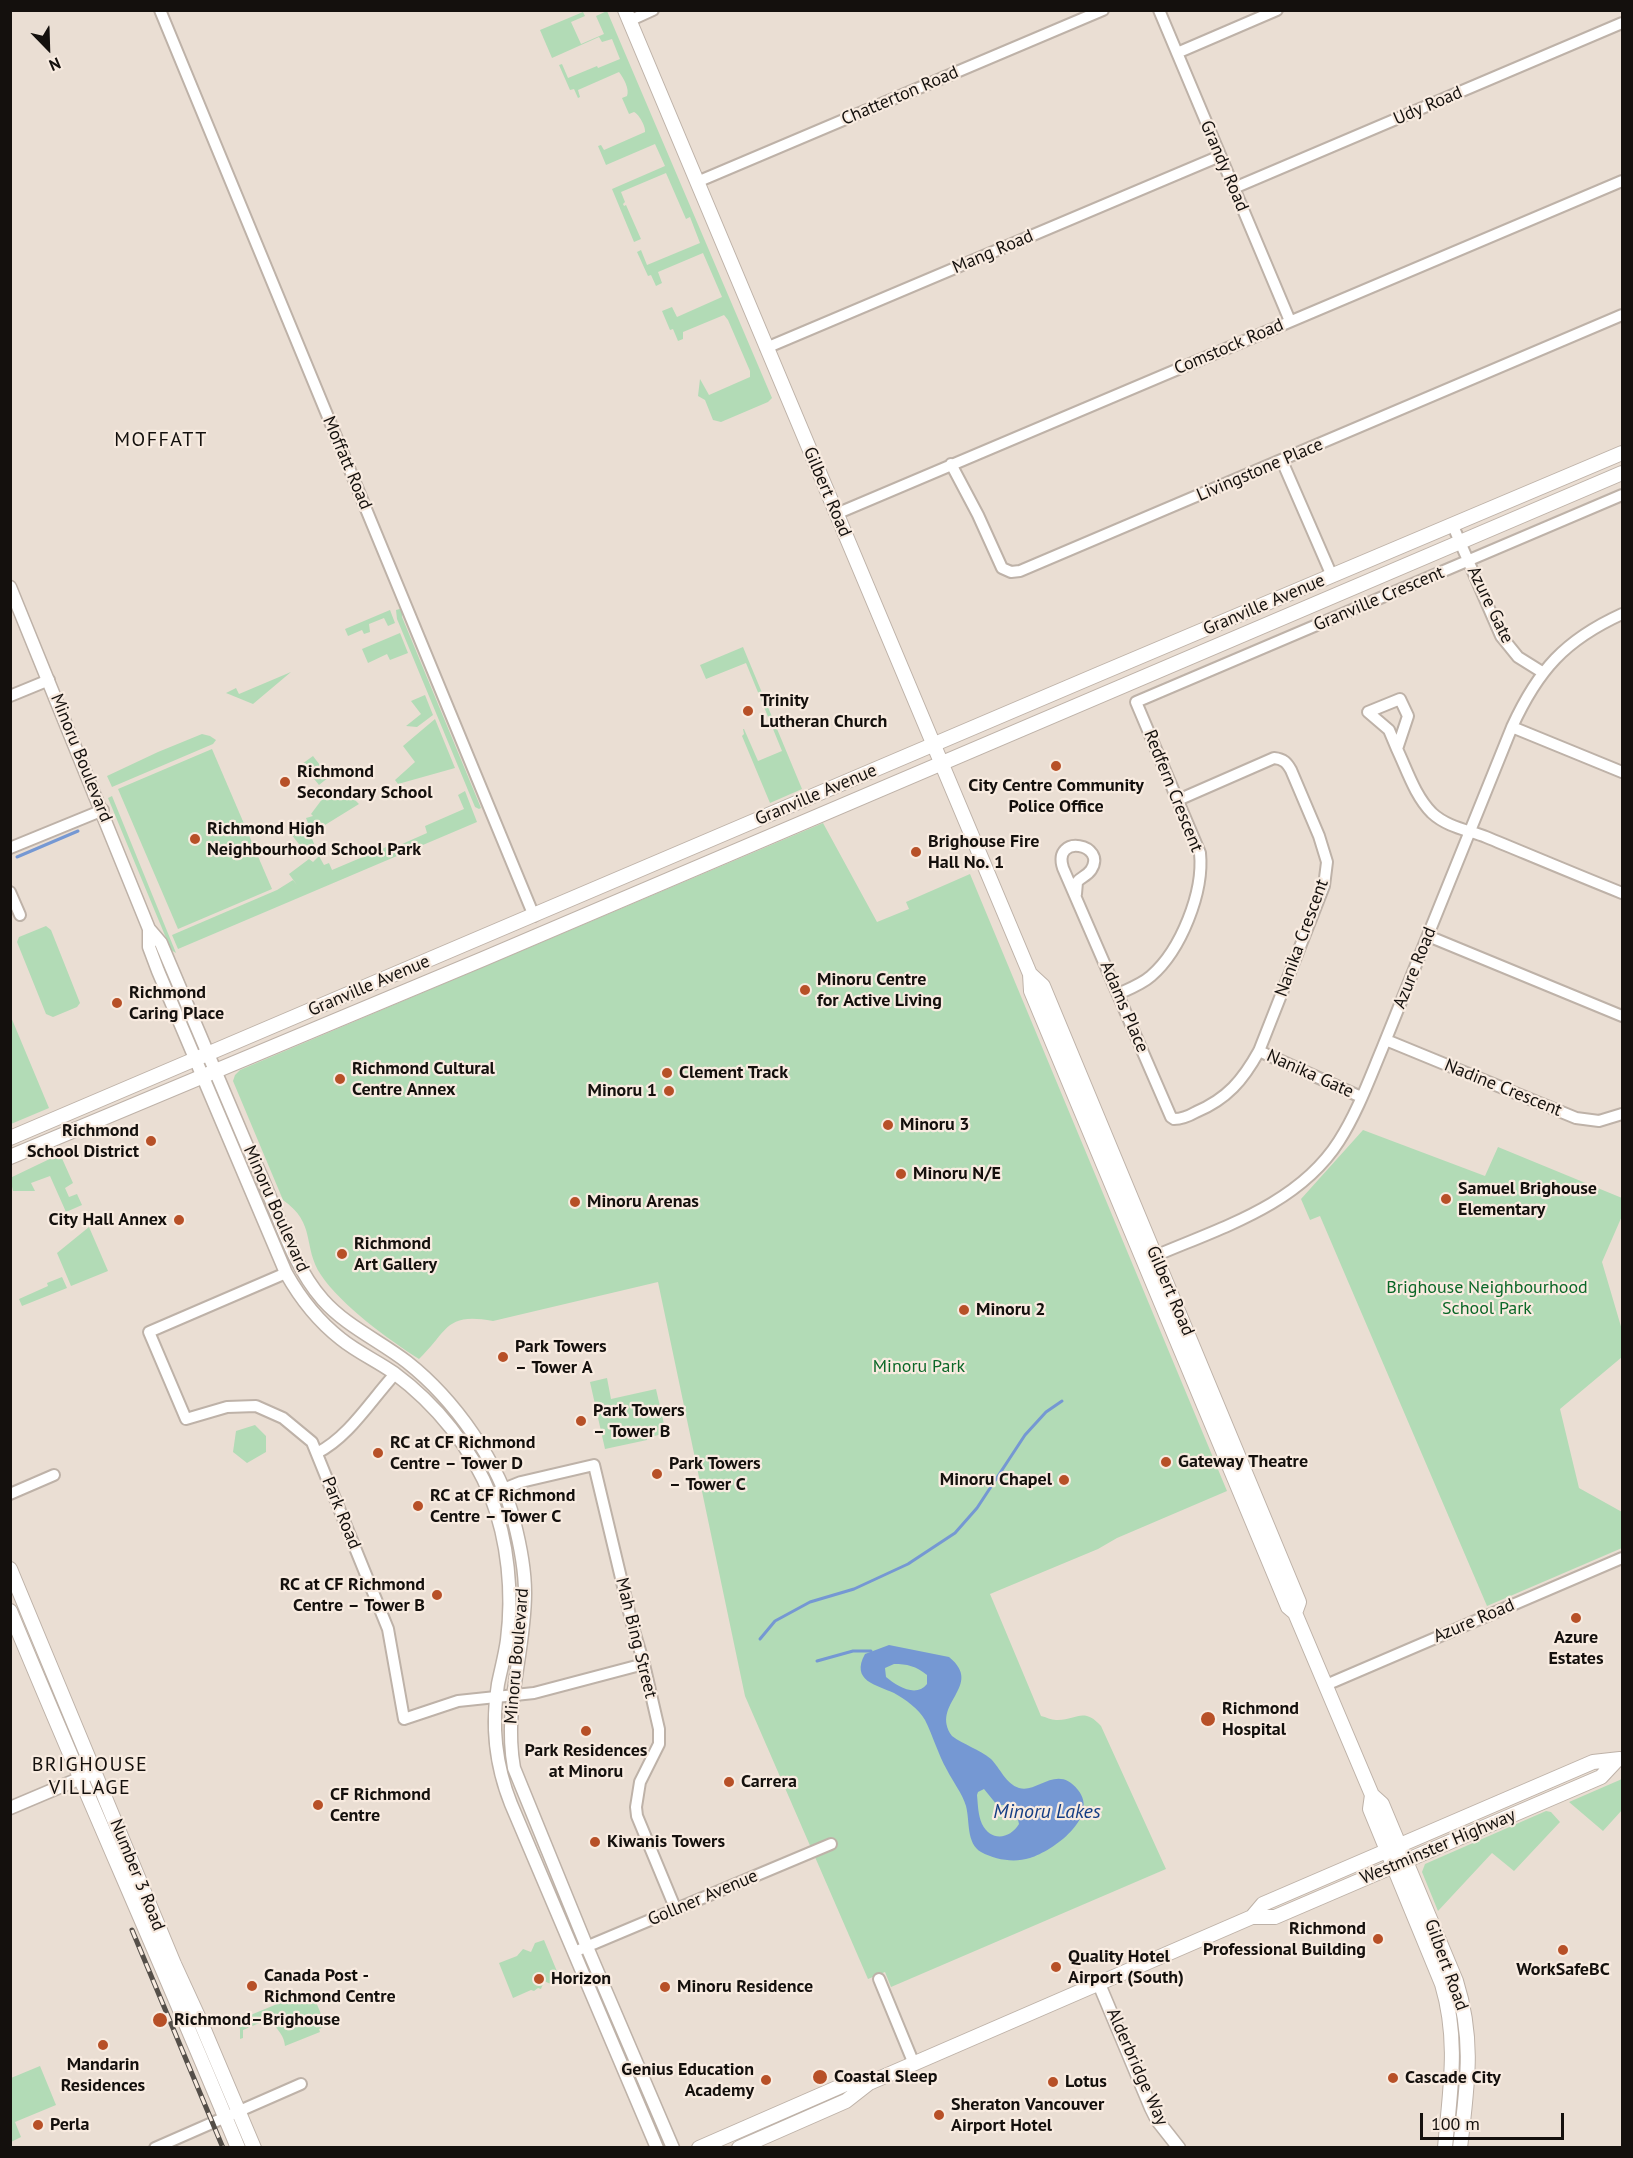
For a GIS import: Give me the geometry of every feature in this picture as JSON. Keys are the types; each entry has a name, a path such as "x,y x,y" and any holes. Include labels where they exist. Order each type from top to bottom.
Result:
{"main road":[{"name":"Gilbert Road","path":"627,16 1030,974 1031,991 1149,1258 1288,1606 1295,1613 1372,1795 1370,1809 1393,1848 1399,1863 1450,2013 1453,2064 1445,2148"},
{"name":"Granville Avenue","path":"10,1138 1623,453"},
{"name":"Granville Avenue","path":"10,1158 1623,473"},
{"name":"Number 3 Road","path":"10,1569 176,1970 254,2148"},
{"name":"Number 3 Road","path":"10,1611 238,2148"},
{"name":"Westminster Highway","path":"1252,1917 1263,1904 1393,1848 1593,1762 1619,1759"},
{"name":"Westminster Highway","path":"739,2148 846,2102 869,2083 1252,1917 1275,1917 1601,1777 1619,1759"},
{"name":"Gilbert Road","path":"1399,1863 1456,1981 1466,2019 1468,2056 1460,2148"},
{"name":"Westminster Highway","path":"699,2148 848,2083 869,2083"}],"street":[{"name":"Moffatt Road","path":"160,10 534,916"},
{"path":"627,16 653,10"},
{"name":"Chatterton Road","path":"697,182 1103,10"},
{"name":"Grandy Road","path":"1159,10 1290,321"},
{"path":"1177,53 1277,10"},
{"name":"Udy Road","path":"1234,188 1623,23"},
{"name":"Mang Road","path":"766,348 1220,156"},
{"name":"Comstock Road","path":"836,514 1623,181"},
{"name":"Livingstone Place","path":"951,464 1002,568 1011,572 1020,571 1623,315"},
{"path":"1282,461 1332,576"},
{"name":"Granville Crescent","path":"1136,702 1623,495"},
{"name":"Azure Gate","path":"1453,526 1501,636 1518,657 1542,672"},
{"name":"Minoru Boulevard","path":"10,587 103,810 149,929 161,943 202,1056 258,1166 302,1272 324,1301 352,1325 405,1361 452,1408 490,1461 504,1489 517,1532 525,1583 524,1612 510,1723 510,1748 514,1768 673,2148"},
{"name":"Azure Road","path":"1149,1258 1240,1220 1280,1199 1310,1175 1339,1141 1386,1040 1512,727 1542,672 1577,639 1623,614"},
{"path":"10,696 49,680"},
{"path":"1397,749 1408,716 1400,699 1368,712 1389,730 1397,749 1418,794 1427,807 1446,823 1623,893"},
{"name":"Redfern Crescent","path":"1118,994 1149,978 1162,966 1180,937 1197,893 1202,869 1200,854 1136,702"},
{"path":"1512,727 1623,772"},
{"name":"Nanika Crescent","path":"1174,1119 1181,1119 1209,1107 1227,1095 1247,1073 1259,1051 1324,886 1327,862 1319,836 1291,771 1281,758 1274,758 1178,800"},
{"path":"10,848 103,810"},
{"path":"10,892 20,915"},
{"name":"Adams Place","path":"1076,894 1169,1113 1174,1119"},
{"path":"1428,936 1623,1016"},
{"name":"Nadine Crescent","path":"1386,1040 1576,1118 1599,1121 1623,1114"},
{"name":"Nanika Gate","path":"1259,1051 1361,1097"},
{"name":"Minoru Boulevard","path":"210,1073 286,1273 295,1289 319,1319 341,1339 395,1374 426,1400 452,1430 472,1459 490,1495 505,1550 509,1583 507,1640 494,1722 495,1749 504,1785 657,2148"},
{"name":"Park Road","path":"286,1273 149,1332 186,1419 226,1407 256,1406 283,1418 312,1442 391,1637 398,1696 404,1719 458,1701 497,1696"},
{"path":"317,1453 326,1449 344,1433 395,1374"},
{"name":"Mah Bing Street","path":"490,1495 521,1482 594,1465 659,1729 658,1744 640,1782 637,1816 676,1910"},
{"path":"10,1494 54,1475"},
{"name":"Azure Road","path":"1326,1685 1623,1558"},
{"path":"497,1696 534,1693 644,1664"},
{"path":"10,1808 95,1772"},
{"name":"Gollner Avenue","path":"574,1952 831,1844"},
{"path":"879,1979 914,2064"},
{"name":"Alderbridge Way","path":"1099,1984 1151,2108 1157,2120 1179,2148"},
{"path":"155,2148 301,2084"}],"green space":[{"path":"607,11 772,398 768,402 721,422 713,420 705,400 698,396 700,379 709,395 750,377 750,371 728,320 724,315 683,332 683,339 678,341 673,329 670,330 662,311 672,307 677,317 722,297 703,253 658,272 662,283 656,286 651,275 648,276 637,252 641,250 647,265 700,243 690,217 686,219 666,173 621,192 625,202 623,204 626,205 641,239 634,242 612,189 665,166 655,144 606,165 598,146 601,145 604,150 645,132 640,118 634,112 629,114 622,98 628,93 624,80 619,72 578,90 580,97 578,98 574,89 570,90 559,65 562,64 568,78 620,59 612,39 602,42 599,37 552,58 540,30 583,12 585,16 571,22 581,44 604,34 596,16"},
{"path":"403,608 402,617 481,808 479,809 475,807 397,619 396,610"},
{"path":"390,610 395,623 388,626 384,618 369,624 370,632 364,634 362,630 348,636 345,629"},
{"path":"400,633 408,653 390,660 387,654 368,663 362,649"},
{"path":"743,647 802,789 770,803 742,736 743,729 758,761 782,751 746,663 706,679 700,665"},
{"path":"291,672 253,704 226,693 236,688 239,694"},
{"path":"425,695 433,715 417,727 406,726 421,714 411,701"},
{"path":"435,719 455,768 398,784 395,780 415,762 403,746"},
{"path":"202,734 216,740 213,744 112,787 107,776"},
{"name":"Richmond High Neighbourhood School Park","path":"212,749 272,889 178,929 118,789"},
{"path":"313,756 329,777 319,785 302,764"},
{"path":"337,787 341,792 345,790 359,804 312,833 306,818 313,816 311,814 323,798 325,800 326,796"},
{"path":"465,791 477,822 178,949 172,935 277,890 293,880 297,885 289,874 309,859 313,862 319,856 324,865 329,863 332,870 391,845 393,848 427,833 425,826 464,809 458,795"},
{"path":"112,796 176,953 171,950 108,798"},
{"path":"296,822 308,829 317,851 310,858 287,829"},
{"name":"Minoru Park","path":"823,823 877,922 909,909 906,902 970,874 1227,1491 990,1594 1041,1716 1052,1720 1063,1720 1084,1716 1095,1720 1101,1726 1166,1869 891,1987 885,1972 868,1979 745,1696 658,1282 493,1321 465,1319 449,1326 419,1359 353,1310 321,1275 315,1264 301,1218 283,1200 233,1081 240,1070"},
{"path":"46,926 51,930 80,1003 77,1007 53,1017 46,1014 17,942 19,937"},
{"path":"11,1017 49,1108 10,1124"},
{"name":"Brighouse Neighbourhood School Park","path":"1363,1130 1485,1176 1498,1147 1622,1198 1622,1216 1602,1262 1622,1330 1622,1357 1560,1409 1579,1488 1622,1512 1622,1548 1487,1606 1320,1216 1310,1220 1301,1199"},
{"path":"60,1154 73,1183 65,1188 69,1197 77,1194 82,1205 66,1212 50,1176 31,1183 35,1191 13,1191 10,1178"},
{"path":"89,1227 108,1271 71,1286 57,1253"},
{"path":"62,1277 67,1288 22,1306 19,1299"},
{"path":"607,1378 611,1399 656,1389 666,1433 647,1438 647,1440 605,1449 590,1382"},
{"path":"255,1425 266,1436 266,1452 247,1463 233,1452 236,1431"},
{"path":"1622,1779 1622,1810 1603,1831 1569,1802"},
{"path":"1546,1811 1551,1812 1560,1822 1514,1871 1492,1853 1438,1911 1422,1872 1425,1864"},
{"path":"544,1940 561,1981 553,1985 544,1981 541,1989 531,1990 513,1998 499,1963 517,1956 523,1949 531,1952 535,1943"},
{"path":"311,1990 326,2026 319,2029 320,2032 285,2046 282,2036 273,2024 266,2024 264,2021 243,2030 243,2038 240,2039 240,2029 236,2021"},
{"path":"40,2066 56,2105 15,2122 21,2137 11,2142 11,2078"}],"water":[{"name":"Minoru Lakes","path":"889,1645 949,1657 959,1667 961,1677 960,1686 947,1714 947,1725 952,1736 982,1752 1014,1786 1019,1788 1026,1789 1055,1779 1070,1782 1078,1790 1083,1800 1083,1811 1079,1822 1061,1841 1040,1854 1024,1860 999,1859 981,1852 973,1843 969,1831 964,1801 944,1764 925,1720 907,1701 873,1684 863,1676 861,1663 865,1654","holes":["894,1664 919,1669 927,1675 927,1684 918,1690 906,1689 896,1684 886,1677 885,1668","984,1789 997,1805 1005,1805 1016,1811 1019,1824 1011,1833 995,1836 990,1834 982,1824 977,1795"]}],"waterway":[{"path":"17,857 78,831"},
{"path":"760,1639 775,1621 810,1602 854,1589 908,1564 955,1533 977,1508 1025,1435 1046,1412 1062,1401"},
{"path":"817,1661 853,1651 871,1651"}],"railway":[{"path":"132,1930 223,2148"}],"place":[{"name":"Trinity Lutheran Church","path":"748,711"},
{"name":"City Centre Community Police Office","path":"1056,766"},
{"name":"Richmond Secondary School","path":"285,782"},
{"name":"Richmond High Neighbourhood School Park","path":"195,839"},
{"name":"Brighouse Fire Hall No. 1","path":"916,852"},
{"name":"Minoru Centre for Active Living","path":"805,990"},
{"name":"Richmond Caring Place","path":"117,1003"},
{"name":"Clement Track","path":"667,1073"},
{"name":"Richmond Cultural Centre Annex","path":"340,1079"},
{"name":"Minoru 1","path":"669,1091"},
{"name":"Minoru 3","path":"888,1125"},
{"name":"Richmond School District","path":"151,1141"},
{"name":"Minoru N/E","path":"901,1174"},
{"name":"Samuel Brighouse Elementary","path":"1446,1199"},
{"name":"Minoru Arenas","path":"575,1202"},
{"name":"City Hall Annex","path":"179,1220"},
{"name":"Richmond Art Gallery","path":"342,1254"},
{"name":"Minoru 2","path":"964,1310"},
{"name":"Park Towers – Tower A","path":"503,1357"},
{"name":"Park Towers – Tower B","path":"581,1421"},
{"name":"RC at CF Richmond Centre – Tower D","path":"378,1453"},
{"name":"Gateway Theatre","path":"1166,1462"},
{"name":"Park Towers – Tower C","path":"657,1474"},
{"name":"Minoru Chapel","path":"1064,1480"},
{"name":"RC at CF Richmond Centre – Tower C","path":"418,1506"},
{"name":"RC at CF Richmond Centre – Tower B","path":"437,1595"},
{"name":"Azure Estates","path":"1576,1618"},
{"name":"Richmond Hospital","path":"1208,1719"},
{"name":"Park Residences at Minoru","path":"586,1731"},
{"name":"Carrera","path":"729,1782"},
{"name":"CF Richmond Centre","path":"318,1805"},
{"name":"Kiwanis Towers","path":"595,1842"},
{"name":"Richmond Professional Building","path":"1378,1939"},
{"name":"WorkSafeBC","path":"1563,1950"},
{"name":"Quality Hotel Airport (South)","path":"1056,1967"},
{"name":"Horizon","path":"539,1979"},
{"name":"Canada Post - Richmond Centre","path":"252,1986"},
{"name":"Minoru Residence","path":"665,1987"},
{"name":"Richmond–Brighouse","path":"160,2020"},
{"name":"Mandarin Residences","path":"103,2045"},
{"name":"Coastal Sleep","path":"820,2077"},
{"name":"Cascade City","path":"1393,2078"},
{"name":"Genius Education Academy","path":"766,2080"},
{"name":"Lotus","path":"1053,2082"},
{"name":"Sheraton Vancouver Airport Hotel","path":"939,2115"},
{"name":"Perla","path":"38,2125"}],"district":[{"name":"MOFFATT","path":"161,440"},
{"name":"BRIGHOUSE VILLAGE","path":"90,1776"}]}
